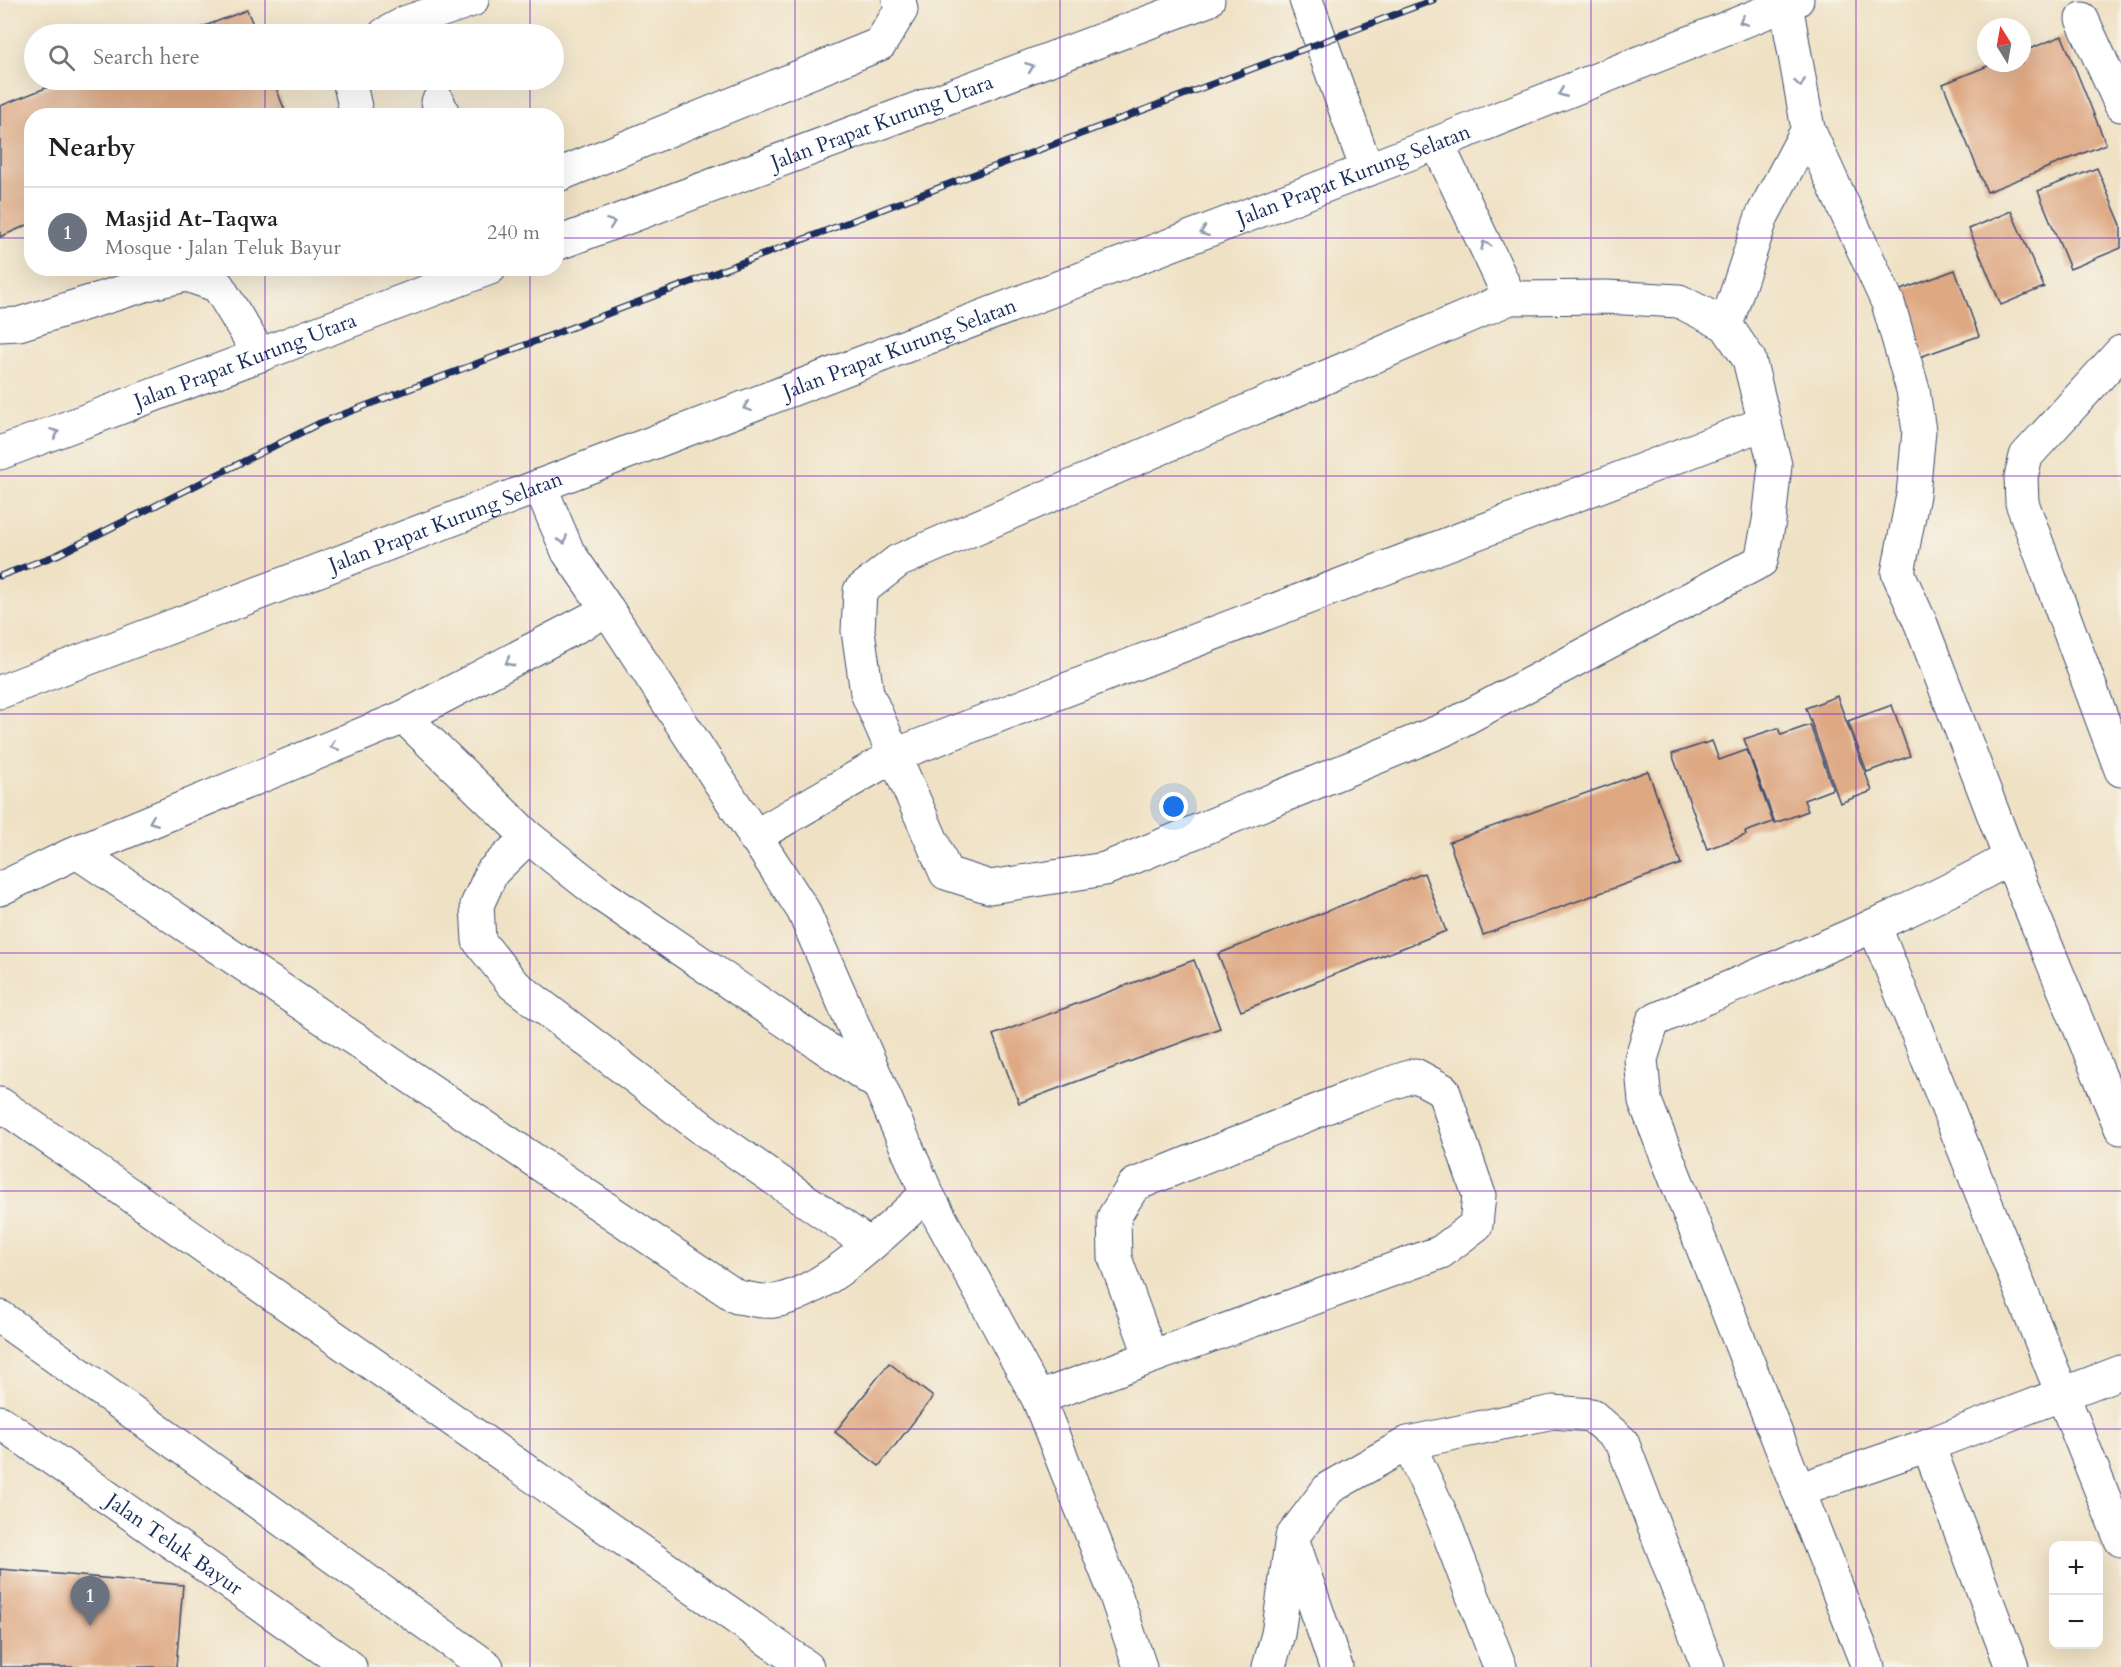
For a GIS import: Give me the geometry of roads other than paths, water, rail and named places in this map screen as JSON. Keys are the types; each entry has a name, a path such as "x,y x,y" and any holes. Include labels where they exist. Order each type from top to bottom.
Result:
{"street":[{"path":"402,24 472,0"},
{"path":"564,173 880,44 902,10 899,0"},
{"name":"Jalan Prapat Kurung Utara","path":"564,241 1208,0"},
{"path":"1306,0 1367,170"},
{"path":"1792,2 1808,129 1887,303 1913,390 1919,431 1913,495 1898,573 1926,634 2010,858 2121,1128"},
{"name":"Jalan Prapat Kurung Selatan","path":"0,692 1367,170 1792,2"},
{"path":"2082,19 2121,105"},
{"path":"351,90 355,108"},
{"path":"1726,326 1762,216 1808,129"},
{"path":"1437,143 1510,298"},
{"path":"0,325 20,324 151,283 182,276"},
{"path":"190,276 218,286 260,355"},
{"name":"Jalan Prapat Kurung Utara","path":"0,453 260,355 417,281 445,276"},
{"path":"1606,297 1679,301 1726,326 1749,359 1775,465 1769,521 1761,561 1443,730 1105,869 990,887 946,873 867,693 858,631 860,591 898,561 1510,298 1606,297"},
{"path":"2121,352 2026,456 2022,477 2022,503 2121,770"},
{"path":"754,837 895,755 1765,423"},
{"path":"540,486 568,552 802,910 927,1194 1038,1398 1107,1572 1140,1667"},
{"path":"0,889 77,852 404,717 608,610"},
{"path":"404,717 528,837 603,896 878,1084"},
{"path":"528,837 492,872 477,905 479,941 513,984 706,1131 870,1245"},
{"path":"77,852 737,1297 772,1302 810,1290 870,1245 927,1194"},
{"path":"1868,1667 1646,1101 1641,1059 1653,1021 1874,925 2010,858"},
{"path":"1874,925 2121,1540"},
{"path":"1038,1398 1151,1357 1440,1251 1476,1225 1479,1196 1443,1090 1415,1075 1345,1100 1134,1185 1114,1217 1115,1258 1151,1357"},
{"path":"0,1104 807,1667"},
{"path":"0,1317 487,1667"},
{"path":"1798,1490 1928,1446 2121,1372"},
{"path":"1269,1667 1278,1634 1292,1537 1329,1488 1408,1443 1553,1412 1591,1415 1622,1442 1708,1667"},
{"name":"Jalan Teluk Bayur","path":"0,1422 350,1667"},
{"path":"1408,1443 1444,1521 1500,1667"},
{"path":"1928,1446 2012,1667"},
{"path":"1292,1537 1336,1667"}],"railway":[{"path":"0,576 57,555 320,423 1433,0"}],"place":[{"name":"Masjid At-Taqwa","path":"90,1626"}]}
